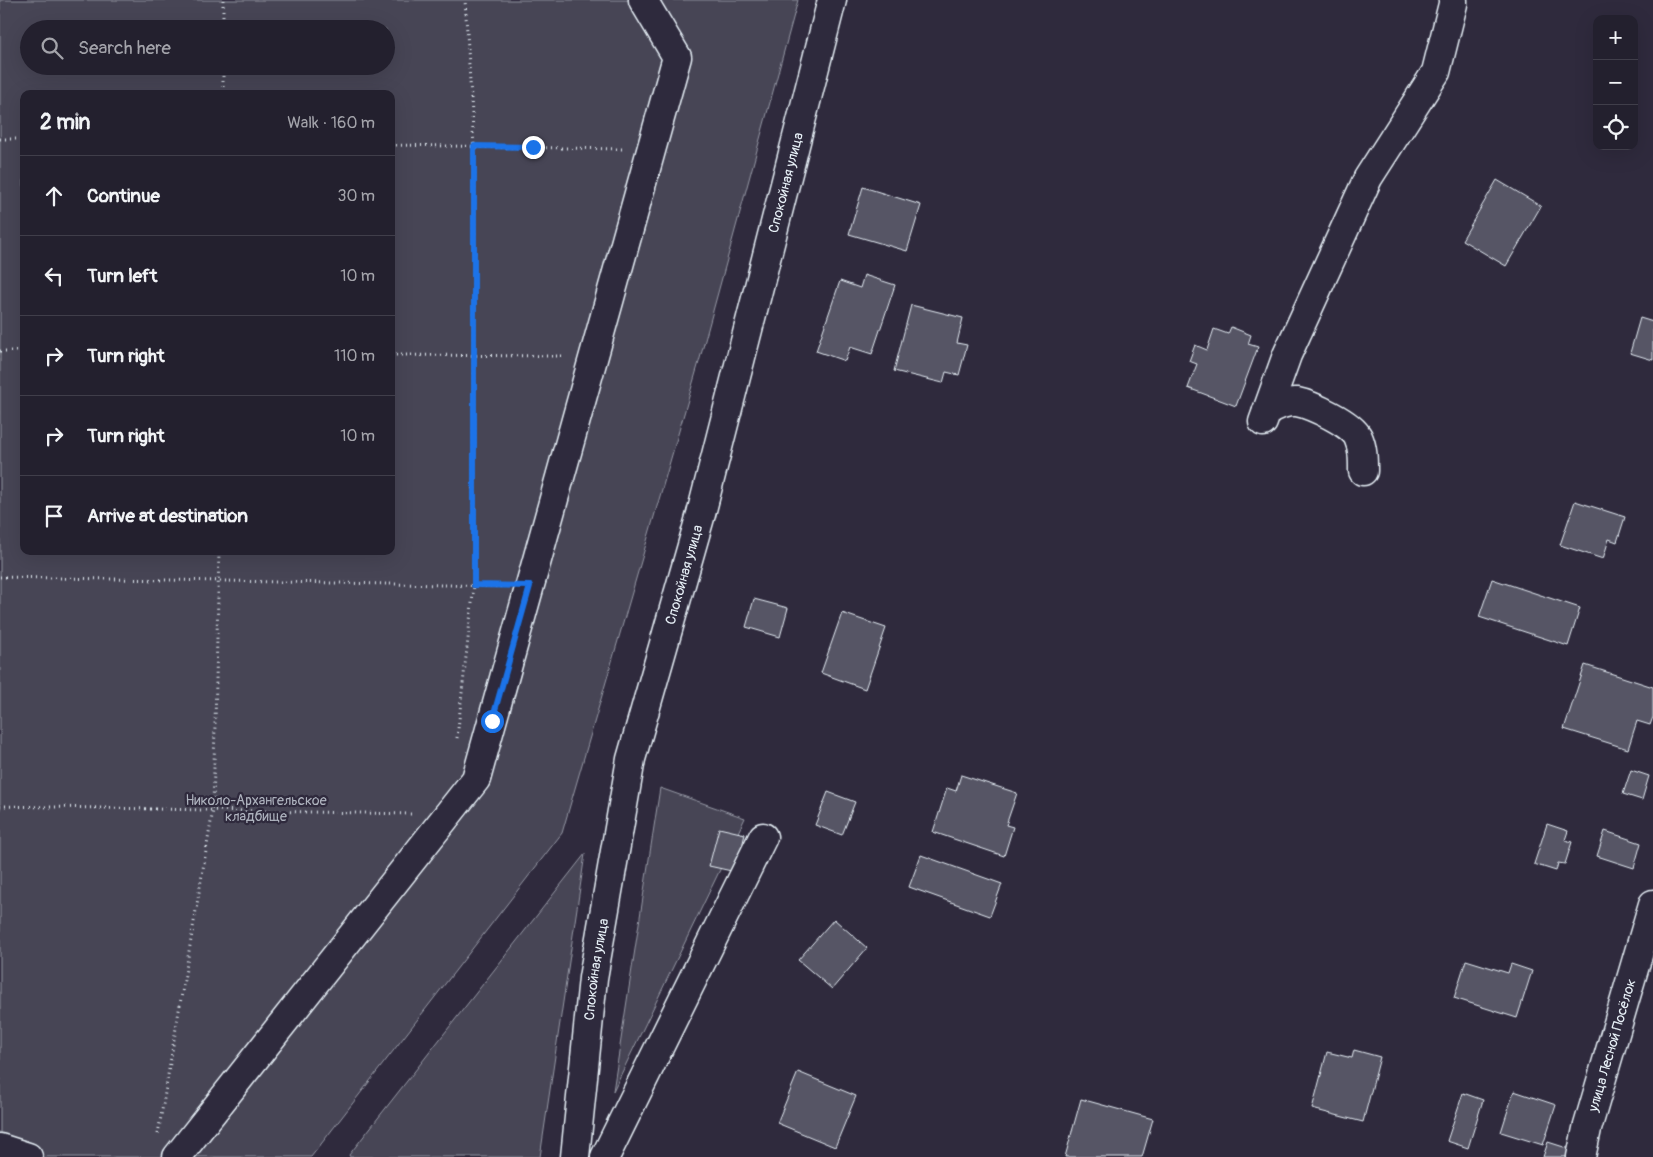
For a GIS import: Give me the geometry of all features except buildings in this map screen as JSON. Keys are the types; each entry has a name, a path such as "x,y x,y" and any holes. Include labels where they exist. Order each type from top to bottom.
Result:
{"street":[{"path":"177,1157 476,779 677,57 643,0"},
{"name":"Спокойная улица","path":"575,1157 593,978 631,759 702,514 832,0"},
{"path":"1363,471 1363,451 1357,434 1342,422 1296,402 1280,405 1265,416 1287,355 1368,178 1436,72 1453,0"},
{"path":"605,1157 763,837"},
{"name":"улица Лесной Посёлок","path":"1581,1157 1587,1129 1653,904"},
{"path":"0,1148 28,1157"}],"path":[{"path":"223,0 223,20"},
{"path":"457,738 474,585 474,146 465,0"},
{"path":"223,75 224,90"},
{"path":"0,139 20,139"},
{"path":"395,145 651,149"},
{"path":"0,351 20,351"},
{"path":"395,355 594,356"},
{"path":"158,1138 213,810 219,555"},
{"path":"0,578 530,586"},
{"path":"0,806 448,815"}],"green space":[{"name":"Николо-Архангельское кладбище","path":"0,0 798,0 699,362 562,833 311,1157 0,1157"},
{"path":"660,788 745,818 613,1091"},
{"path":"585,854 540,1157 350,1157 349,1155"}],"route":[{"path":"492,721 530,586 474,585 474,146 533,147"}]}
